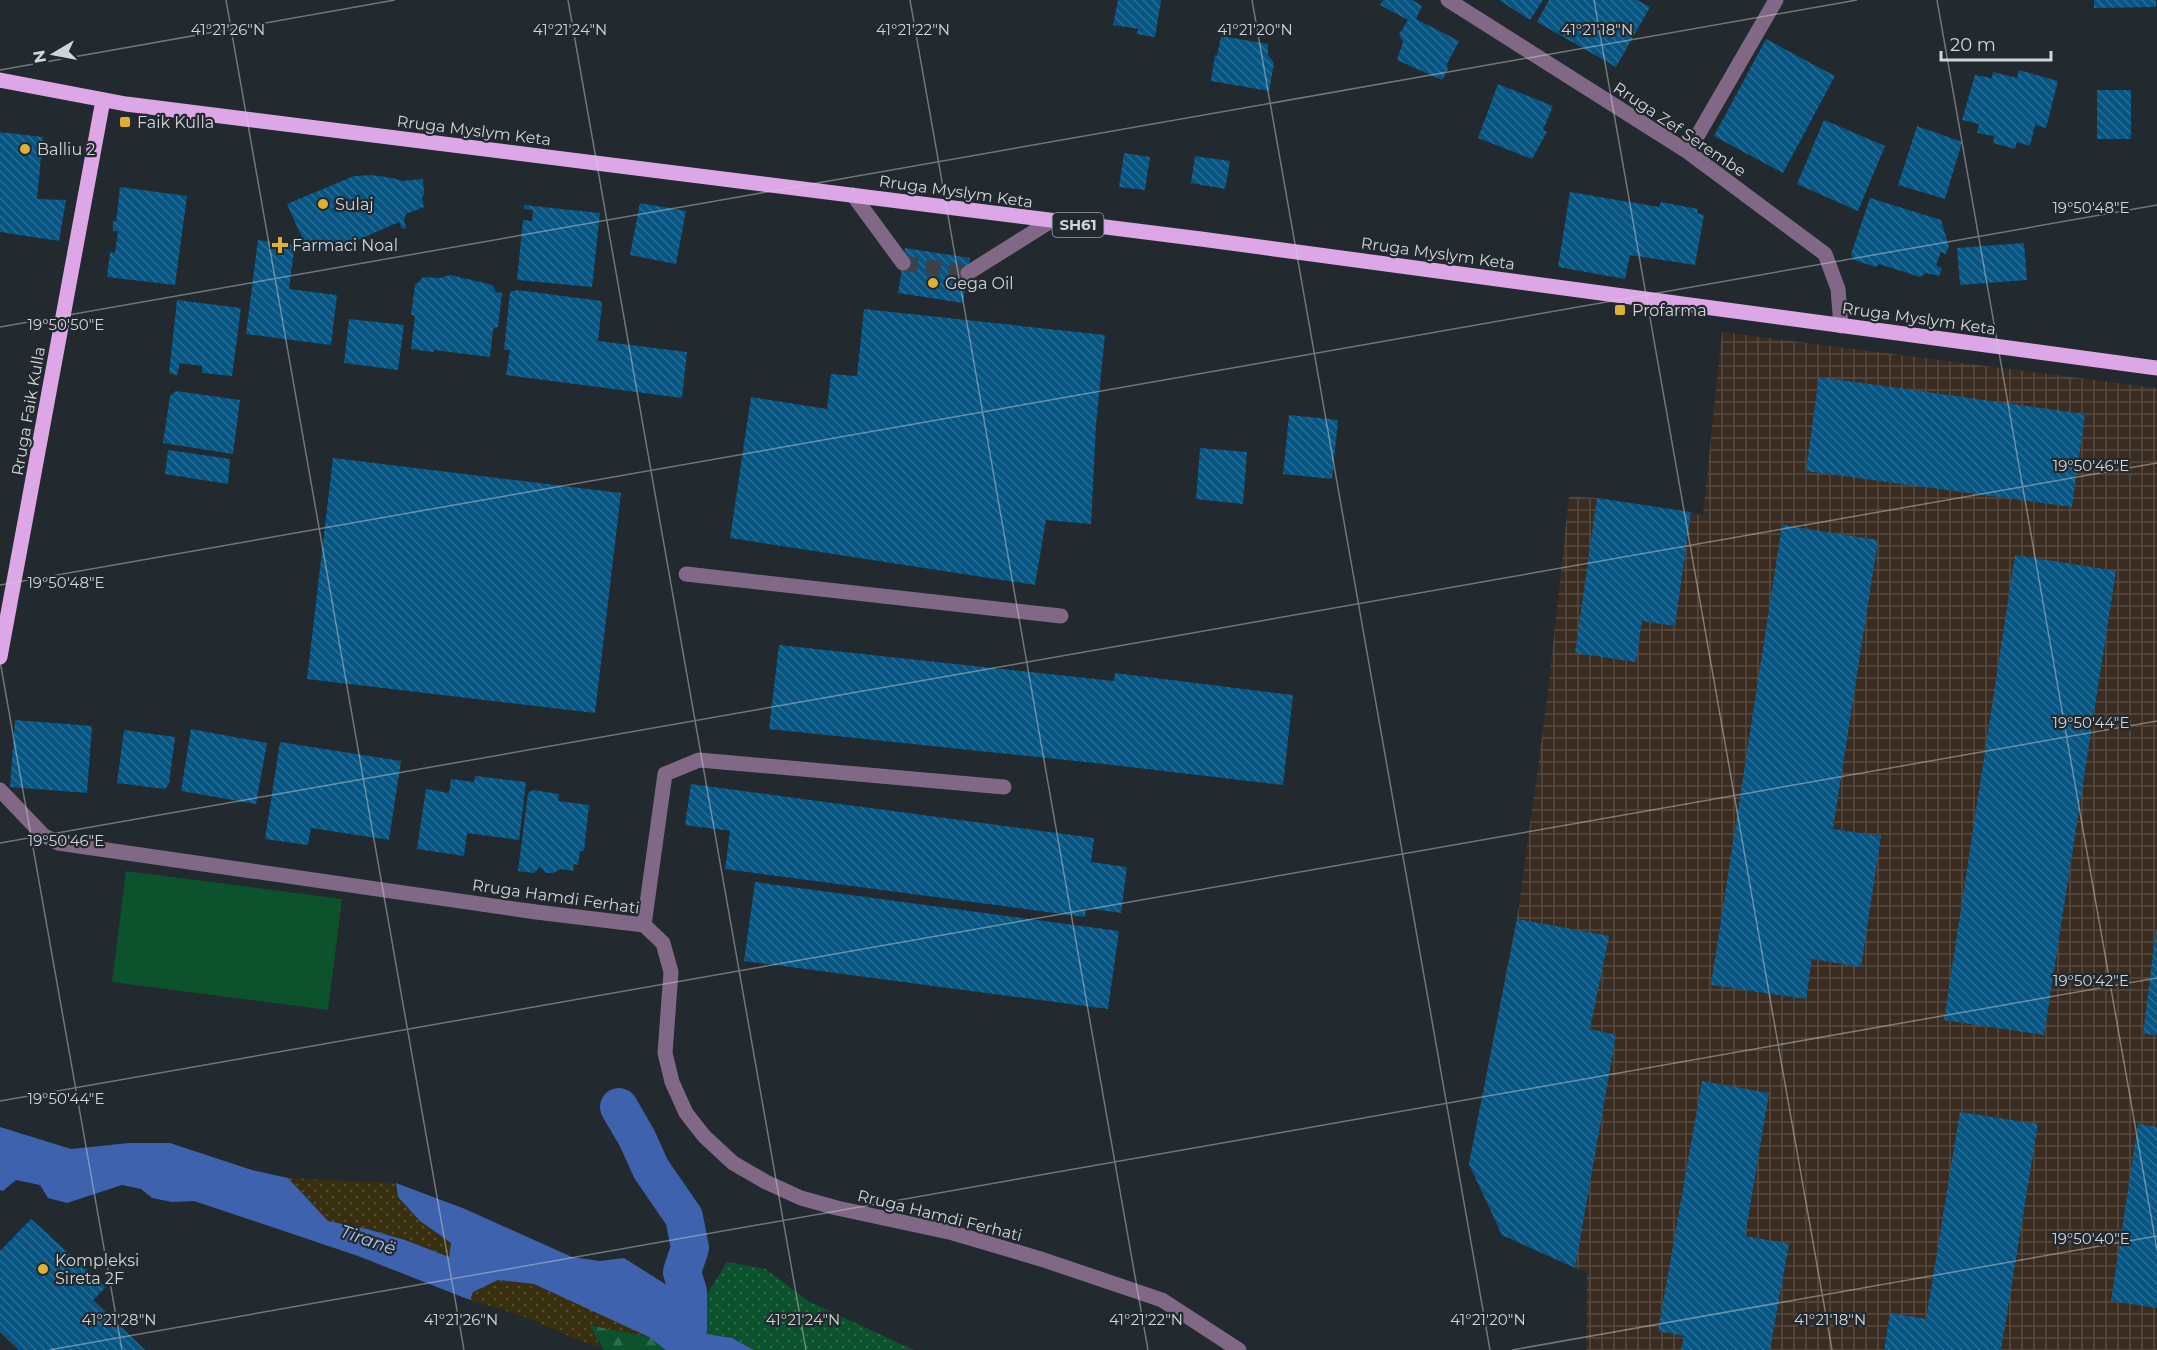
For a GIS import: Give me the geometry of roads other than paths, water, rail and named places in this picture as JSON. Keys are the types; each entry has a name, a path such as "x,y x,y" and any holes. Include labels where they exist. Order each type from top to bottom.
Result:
{"main road":[{"name":"Rruga Myslym Keta","path":"0,80 103,100 1364,261 2157,369"},
{"name":"Rruga Faik Kulla","path":"0,657 103,100"}],"street":[{"name":"Rruga Zef Serembe","path":"1448,0 1688,152 1825,254 1838,289 1841,326"},
{"path":"1688,152 1776,0"},
{"path":"853,195 903,262"},
{"path":"968,273 1052,221"},
{"path":"686,574 1061,616"},
{"path":"644,925 665,774 699,760 1004,787"},
{"name":"Rruga Hamdi Ferhati","path":"0,790 43,835 58,843 644,925 663,943 671,972 665,1053 672,1082 686,1113 733,1164 801,1197 837,1208 953,1233 1044,1260 1162,1300 1239,1350"}],"water":[{"name":"Tiranë","path":"0,1127 71,1149 129,1143 170,1143 252,1170 288,1178 328,1221 405,1240 449,1257 451,1243 420,1221 398,1197 396,1183 465,1209 572,1257 600,1261 624,1258 700,1306 695,1319 707,1334 732,1338 754,1350 666,1350 649,1337 534,1284 498,1280 473,1292 470,1300 358,1256 194,1201 172,1202 152,1198 141,1189 122,1185 67,1203 48,1198 40,1185 16,1180 3,1191 0,1190"}],"waterway":[{"path":"619,1107 651,1169 684,1217 690,1248 682,1272 688,1292 688,1328"}],"tunnel":[{"path":"903,263 968,273"}],"place":[{"name":"Faik Kulla","path":"125,122"},
{"name":"Balliu 2","path":"25,149"},
{"name":"Sulaj","path":"323,204"},
{"name":"Farmaci Noal","path":"280,245"},
{"name":"Gega Oil","path":"933,283"},
{"name":"Profarma","path":"1620,310"},
{"name":"Kompleksi Sireta 2F","path":"43,1269"}]}
